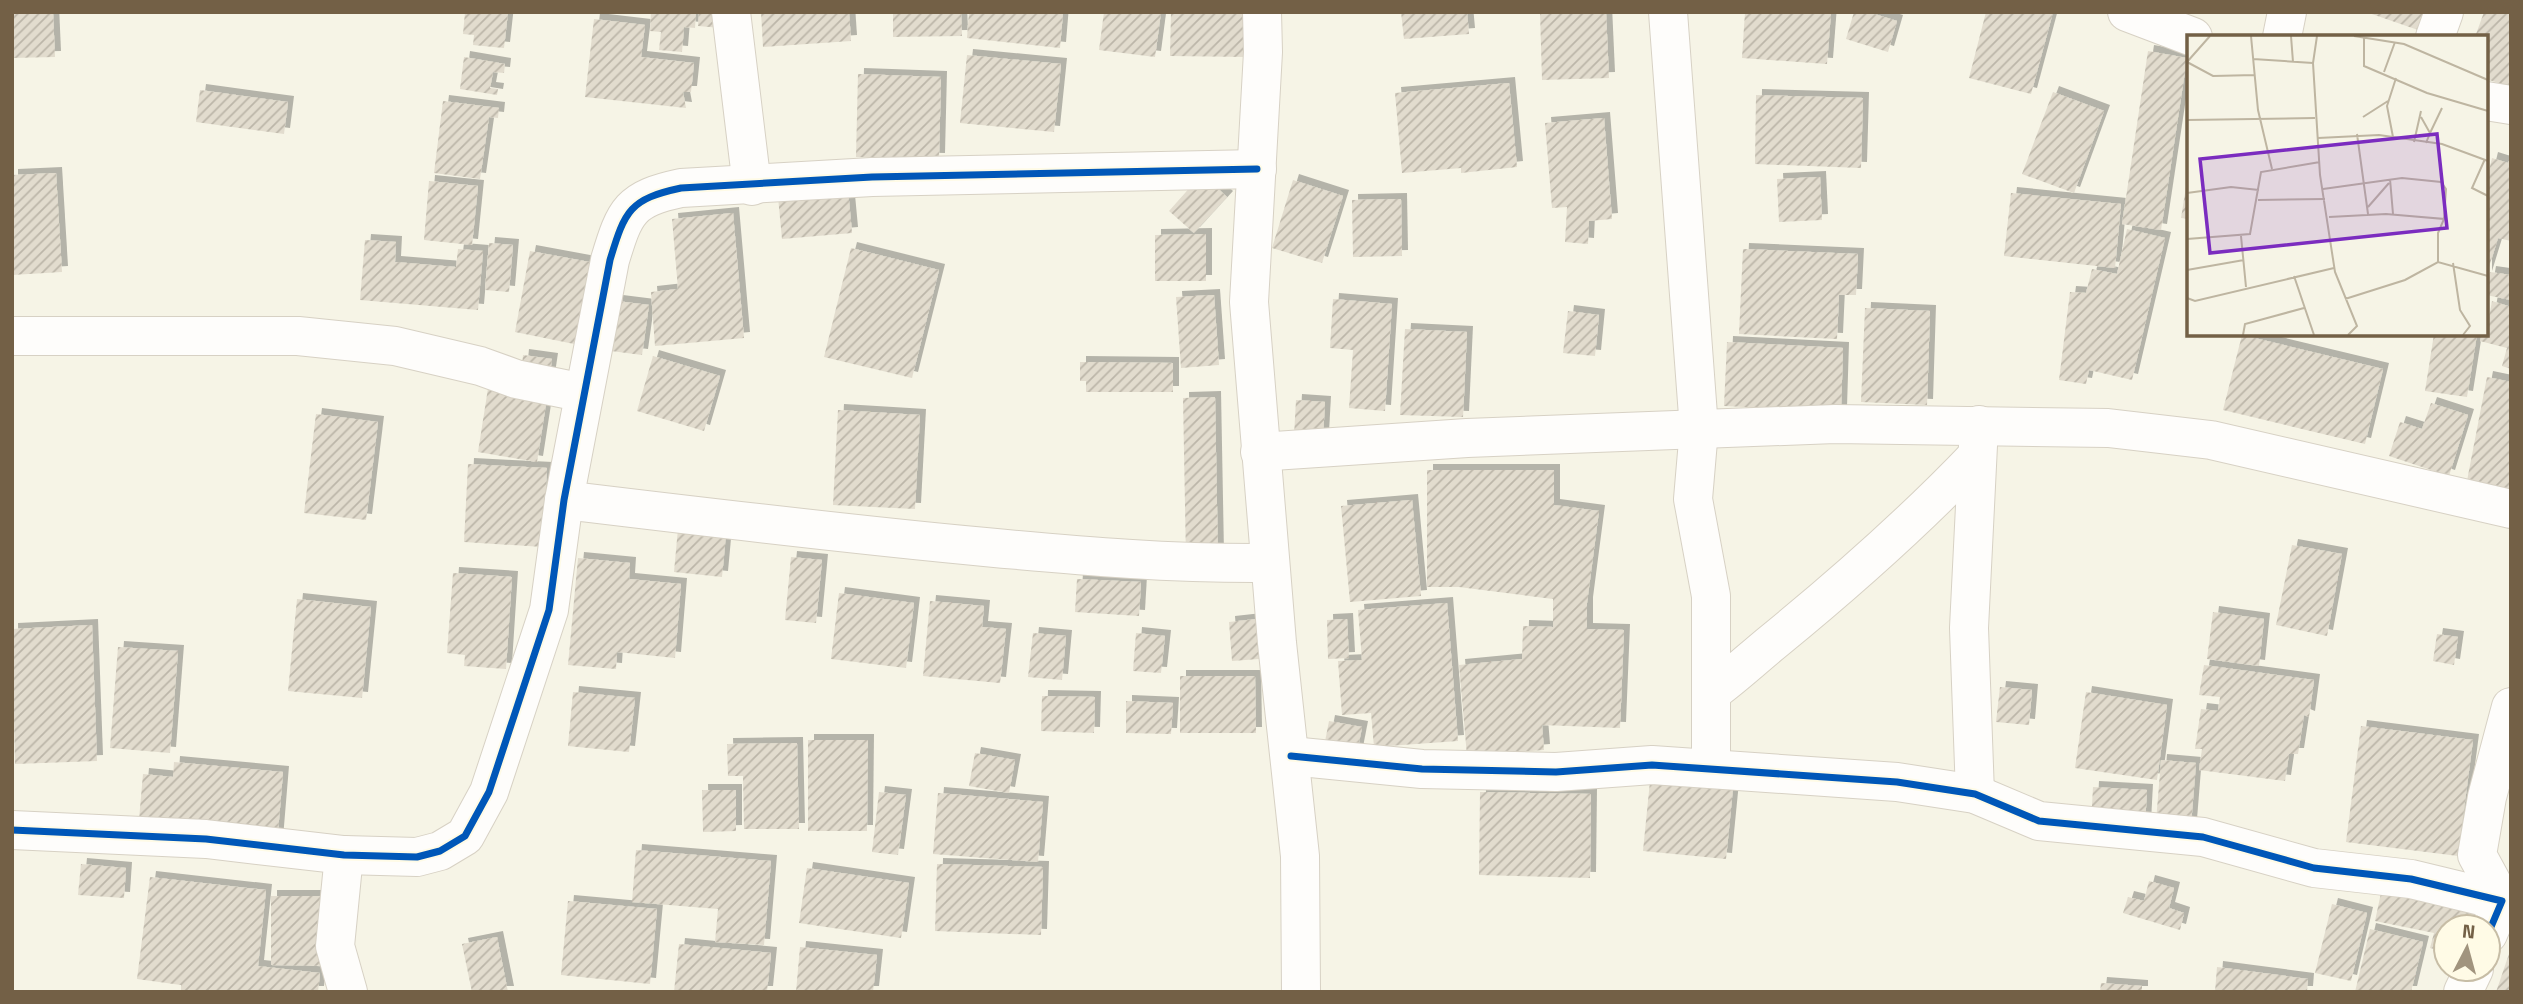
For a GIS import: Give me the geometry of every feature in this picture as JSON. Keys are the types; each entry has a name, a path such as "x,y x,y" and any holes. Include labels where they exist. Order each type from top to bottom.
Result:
{"street":[{"path":"731,12 752,186"},
{"path":"1262,12 1250,302 1270,563 1300,856 1301,992"},
{"path":"1668,12 1699,429 1692,499 1711,596 1711,769"},
{"path":"2127,12 2188,35"},
{"path":"2282,35 2287,12"},
{"path":"2436,35 2444,12"},
{"path":"2488,101 2511,106"},
{"path":"12,831 206,839 344,855 417,857 440,851 465,836 489,792 549,610 564,500 610,260 618,231 635,203 655,193 681,188 872,177 1257,169"},
{"path":"12,336 298,336 395,346 480,366 516,379 584,393"},
{"path":"1260,452 1467,438 1835,424 1978,440 2108,428 2211,440 2511,509"},
{"path":"1712,692 1746,667 1919,515 1978,440"},
{"path":"1975,793 1969,628 1978,440"},
{"path":"564,500 829,533 1101,559 1180,564 1270,563"},
{"path":"2494,913 2477,855 2487,797 2511,707"},
{"path":"1291,756 1422,769 1556,772 1652,765 1897,782 1975,793 2039,821 2203,837 2314,868 2411,879 2486,913"},
{"path":"344,855 335,946 348,992"}],"building":[{"path":"12,12 53,12 55,57 12,58"},
{"path":"465,12 508,12 504,48 473,45 474,35 463,34"},
{"path":"651,12 696,12 695,28 684,27 682,52 659,50 661,32 650,31"},
{"path":"699,12 722,12 721,28 698,26"},
{"path":"761,12 849,12 851,41 763,47"},
{"path":"893,12 961,12 962,36 893,37"},
{"path":"969,12 1063,12 1060,48 967,38"},
{"path":"1104,12 1161,12 1155,57 1099,50"},
{"path":"1171,12 1247,12 1246,57 1170,56"},
{"path":"1401,12 1467,12 1469,34 1404,39"},
{"path":"1540,12 1606,12 1609,78 1542,80"},
{"path":"1745,12 1831,12 1827,64 1742,58"},
{"path":"1854,12 1868,12 1897,21 1888,52 1846,39"},
{"path":"1986,12 2053,12 2031,94 1969,78"},
{"path":"2366,12 2424,12 2418,30"},
{"path":"2484,12 2511,12 2511,87 2488,80 2488,35 2476,35"},
{"path":"594,19 645,25 641,57 694,63 691,92 683,92 686,108 585,97"},
{"path":"2148,51 2187,58 2161,230 2122,224"},
{"path":"967,55 1061,64 1054,132 960,123"},
{"path":"464,57 505,64 504,73 493,72 490,88 498,89 497,95 460,89"},
{"path":"858,74 941,77 939,159 856,157"},
{"path":"1509,83 1517,167 1461,173 1461,168 1402,173 1395,93"},
{"path":"200,90 288,102 284,134 196,122"},
{"path":"2053,92 2104,111 2074,193 2022,174"},
{"path":"1756,95 1863,98 1861,168 1755,164"},
{"path":"443,101 499,108 498,118 489,117 480,179 434,173"},
{"path":"1604,118 1612,219 1589,221 1588,244 1565,242 1567,207 1552,208 1545,123"},
{"path":"2511,157 2511,241 2498,238 2488,270 2488,175 2492,158 2508,163"},
{"path":"56,173 62,272 12,275 12,175"},
{"path":"1202,174 1227,197 1194,233 1169,211"},
{"path":"1820,177 1822,220 1779,222 1777,179"},
{"path":"1293,180 1343,196 1322,263 1272,248"},
{"path":"429,181 478,186 472,245 424,240"},
{"path":"2187,181 2187,219 2181,218"},
{"path":"848,190 852,233 782,239 778,197"},
{"path":"2011,193 2121,204 2115,268 2004,256"},
{"path":"1401,199 1402,256 1353,257 1352,200"},
{"path":"733,213 744,338 655,346 651,292 678,289 672,219"},
{"path":"2127,229 2165,238 2132,380 2089,370 2086,384 2059,380 2070,292 2086,293 2092,269 2117,274"},
{"path":"1206,234 1206,281 1155,281 1155,235"},
{"path":"365,240 396,242 395,262 456,267 458,249 483,251 478,310 360,300"},
{"path":"489,243 513,245 509,292 485,290"},
{"path":"851,248 939,270 912,378 824,357"},
{"path":"1743,249 1858,254 1856,295 1839,295 1837,339 1739,334"},
{"path":"530,251 595,263 579,345 515,332"},
{"path":"2490,272 2511,275 2511,300 2488,295"},
{"path":"1214,295 1219,365 1181,368 1176,297"},
{"path":"1333,299 1392,304 1385,411 1349,408 1353,350 1330,348"},
{"path":"617,301 649,305 642,355 611,351"},
{"path":"2492,301 2511,307 2511,369 2502,366 2507,348 2480,341 2481,336 2488,336"},
{"path":"1865,308 1930,311 1927,405 1861,402"},
{"path":"1568,311 1599,315 1595,356 1563,353"},
{"path":"1405,329 1467,332 1463,417 1400,415"},
{"path":"2242,336 2383,369 2365,444 2223,410"},
{"path":"2434,336 2477,336 2467,397 2425,391"},
{"path":"1727,342 1843,348 1841,412 1724,406"},
{"path":"523,355 552,359 549,379 521,376"},
{"path":"653,356 720,376 704,431 637,411"},
{"path":"1080,362 1173,363 1173,392 1086,392 1086,381 1080,381"},
{"path":"2487,377 2511,382 2511,495 2466,486"},
{"path":"489,382 548,391 537,462 478,452"},
{"path":"1215,397 1218,559 1186,559 1183,398"},
{"path":"1296,400 1325,402 1323,438 1294,436"},
{"path":"2431,403 2468,415 2449,476 2389,456 2400,422 2422,429"},
{"path":"838,410 920,415 915,509 833,505"},
{"path":"316,414 378,422 366,520 304,513"},
{"path":"468,464 547,468 543,547 464,542"},
{"path":"1427,470 1554,470 1554,505 1599,511 1587,603 1587,629 1624,630 1620,728 1542,725 1544,750 1467,756 1459,665 1522,659 1523,626 1553,627 1553,599 1459,587 1427,587"},
{"path":"1412,500 1421,596 1350,602 1341,506"},
{"path":"679,518 727,523 722,577 674,572"},
{"path":"2292,545 2342,554 2327,636 2276,625"},
{"path":"791,557 822,560 816,623 785,620"},
{"path":"578,558 630,563 629,579 681,584 675,658 617,652 616,669 568,665"},
{"path":"453,573 512,577 506,669 464,666 465,655 447,653"},
{"path":"1077,579 1141,582 1139,616 1075,612"},
{"path":"839,593 914,603 906,668 831,659"},
{"path":"297,599 371,607 362,698 288,691"},
{"path":"930,601 984,606 982,627 1006,629 1000,683 923,676"},
{"path":"1447,603 1458,741 1374,747 1371,713 1342,715 1338,661 1362,660 1358,610"},
{"path":"2213,612 2264,619 2259,666 2207,659"},
{"path":"1256,619 1259,659 1232,661 1229,622"},
{"path":"1347,619 1349,658 1328,659 1327,620"},
{"path":"92,625 97,761 15,764 12,629"},
{"path":"1033,633 1066,636 1062,680 1028,677"},
{"path":"1136,633 1165,636 1161,673 1133,671"},
{"path":"2437,634 2458,637 2454,665 2433,661"},
{"path":"118,647 178,651 170,753 110,748"},
{"path":"2204,665 2314,680 2309,717 2304,715 2298,754 2289,754 2285,781 2199,770 2202,749 2195,749 2201,709 2218,711 2220,697 2199,695"},
{"path":"1180,676 1255,676 1256,733 1180,733"},
{"path":"2000,687 2032,690 2029,725 1996,722"},
{"path":"573,692 635,698 629,752 568,746"},
{"path":"2086,692 2167,705 2157,780 2075,768"},
{"path":"1042,696 1095,697 1094,733 1041,731"},
{"path":"1126,701 1173,703 1171,734 1126,733"},
{"path":"1329,721 1362,727 1356,758 1323,752"},
{"path":"2361,726 2473,740 2458,856 2346,842"},
{"path":"808,740 868,740 867,831 808,831"},
{"path":"797,743 799,829 744,829 743,776 728,776 727,744"},
{"path":"975,753 1015,760 1009,793 969,786"},
{"path":"2161,760 2196,763 2191,825 2156,822"},
{"path":"174,762 283,772 277,844 138,831 143,774 173,777"},
{"path":"1650,781 1733,788 1726,859 1643,851"},
{"path":"2093,787 2147,790 2145,827 2091,824"},
{"path":"702,790 736,790 736,831 703,832"},
{"path":"879,792 906,795 898,855 872,852"},
{"path":"1480,792 1591,794 1590,878 1479,875"},
{"path":"938,793 1043,802 1038,862 933,854"},
{"path":"636,850 771,861 764,945 715,942 718,909 632,902"},
{"path":"81,864 126,868 124,898 78,895"},
{"path":"937,864 1043,867 1041,935 935,931"},
{"path":"807,868 909,883 901,938 799,923"},
{"path":"150,877 266,890 258,966 320,973 318,992 181,992 181,985 137,979"},
{"path":"2149,881 2174,888 2169,908 2184,913 2180,930 2123,913 2128,897 2144,901"},
{"path":"2382,888 2484,910 2483,913 2432,913 2432,933 2375,921"},
{"path":"271,896 330,896 329,966 271,965"},
{"path":"568,901 657,909 650,984 561,975"},
{"path":"2332,904 2367,913 2351,981 2315,973"},
{"path":"2370,929 2423,942 2411,992 2355,992"},
{"path":"497,937 508,992 472,992 462,944"},
{"path":"679,944 771,953 767,992 674,992"},
{"path":"800,947 877,955 873,992 796,992"},
{"path":"2510,951 2511,992 2496,992 2499,983 2502,983"},
{"path":"2217,967 2308,979 2307,992 2215,992"},
{"path":"2101,983 2142,986 2142,992 2100,992"}],"cycle path":[{"path":"12,830 206,839 344,855 417,857 440,851 465,836 489,792 549,610 564,500 610,260 620,229 632,209 640,202 681,188 872,177 1257,169"},
{"path":"1291,756 1422,769 1556,772 1652,765 1897,782 1975,794 2039,821 2203,837 2314,868 2411,879 2502,901 2497,913"}]}
